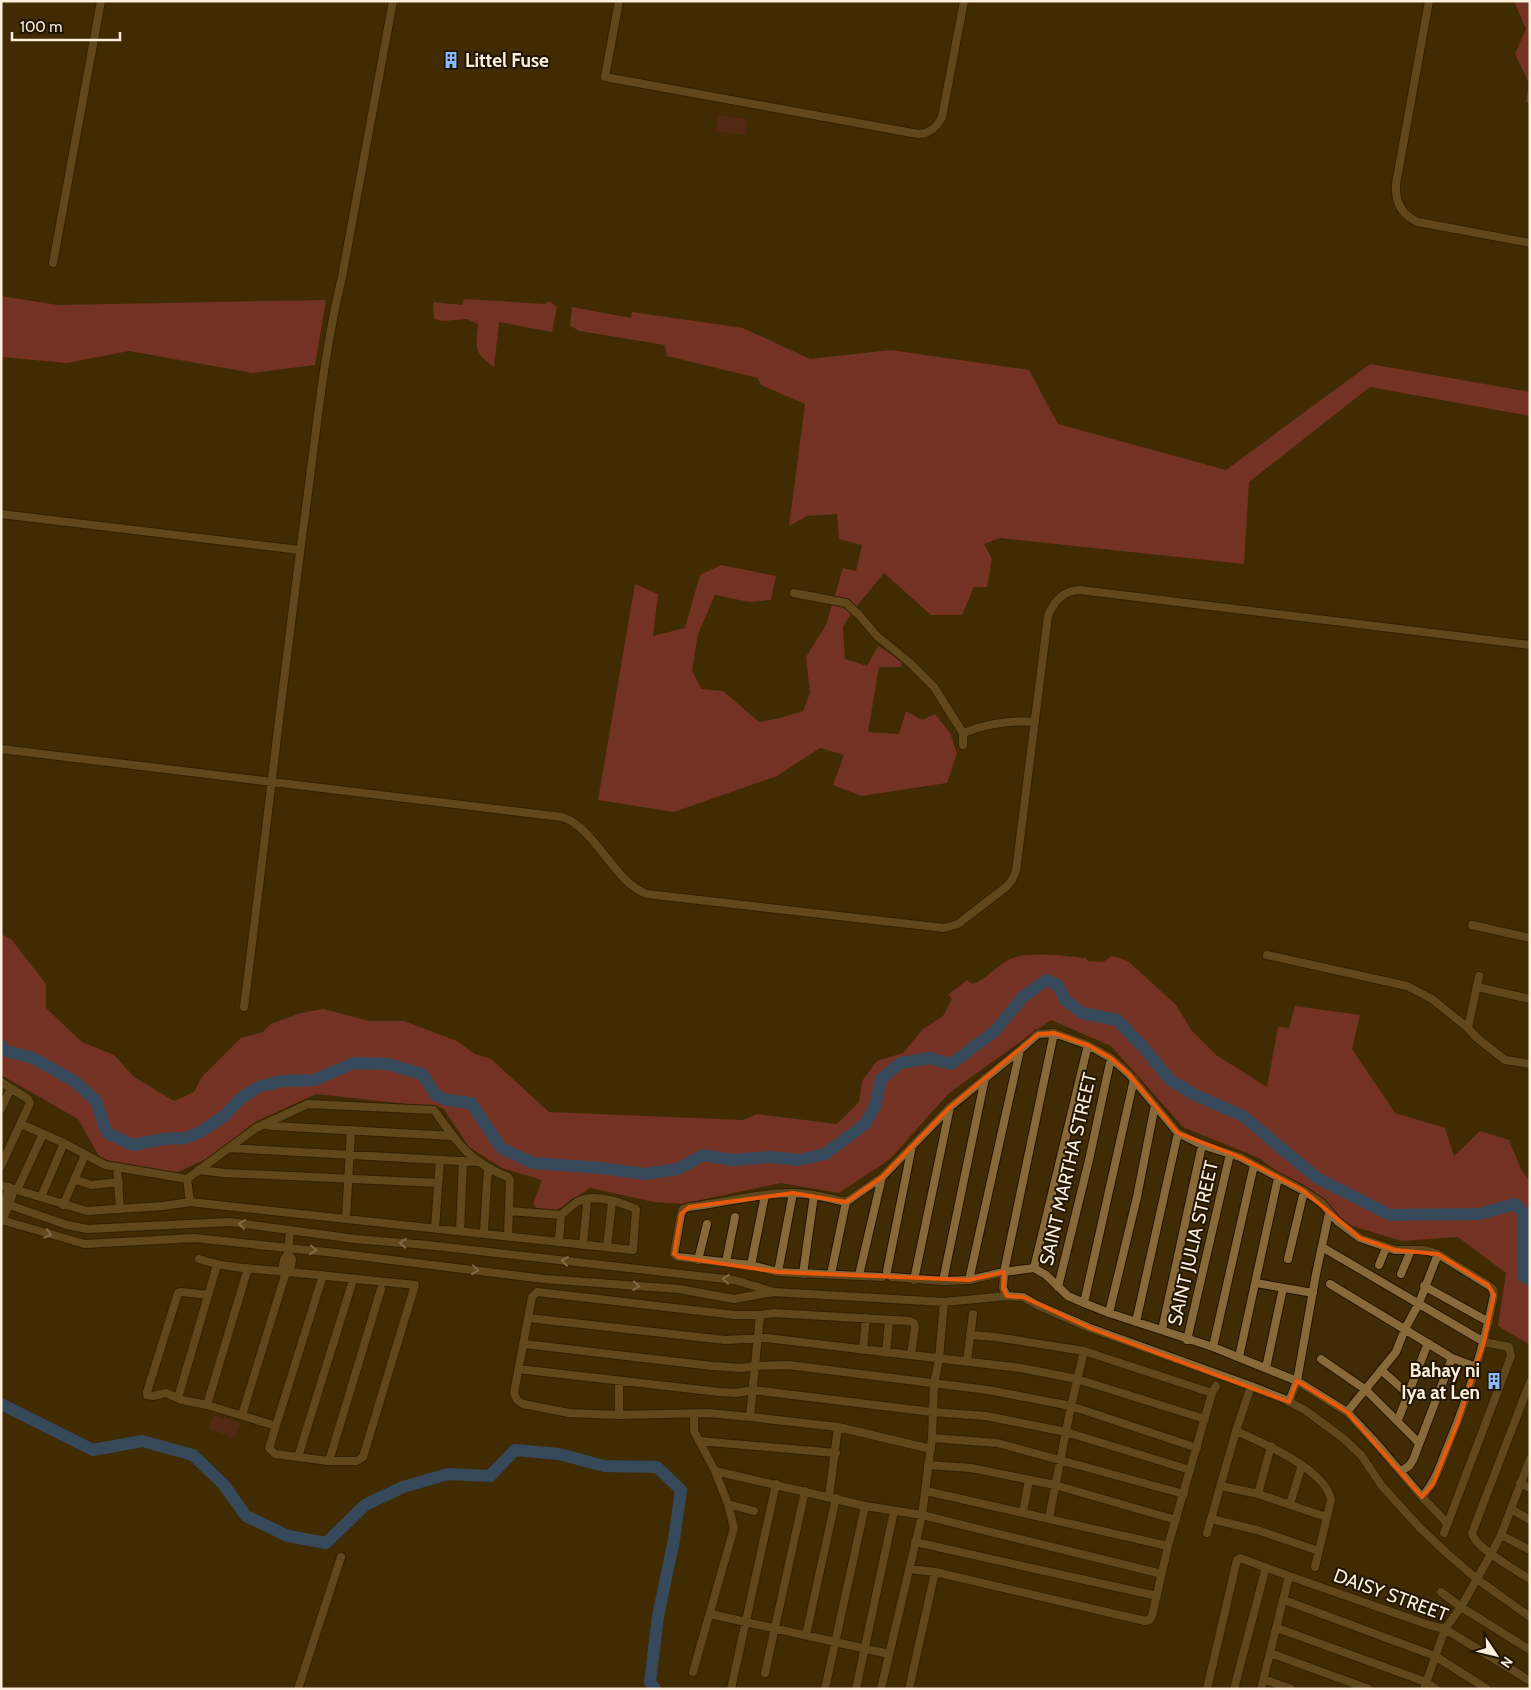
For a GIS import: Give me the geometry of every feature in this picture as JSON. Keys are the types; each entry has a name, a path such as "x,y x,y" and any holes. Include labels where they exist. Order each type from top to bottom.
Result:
{"street":[{"path":"52,263 101,1"},
{"path":"244,1006 300,550 331,331 393,1"},
{"path":"619,1 605,77 918,134 924,134 934,129 942,117 964,1"},
{"path":"1429,1 1396,184 1398,204 1404,214 1418,222 1530,243"},
{"path":"1,514 300,550"},
{"path":"1,750 565,818 579,828 629,883 648,894 944,928 958,924 1006,887 1015,875 1048,616 1052,607 1067,592 1075,590 1530,645"},
{"path":"794,593 846,604 852,608 877,636 909,662 934,687 963,733 963,745"},
{"path":"963,733 982,726 1005,722 1035,722"},
{"path":"1472,925 1530,938"},
{"path":"1267,955 1407,986 1432,999 1504,1060 1530,1064"},
{"path":"1468,1028 1479,976"},
{"path":"1477,987 1530,999"},
{"path":"831,1274 846,1202 882,1177 950,1107 1038,1034 1054,1034 1088,1045 1111,1058 1134,1079 1178,1133 1202,1145 1254,1164 1304,1191 1322,1204 1337,1221 1360,1238 1395,1250 1425,1250 1438,1254 1493,1289 1494,1295 1484,1342 1458,1422 1432,1484 1422,1497"},
{"path":"1008,1296 1002,1288 1004,1272 1054,1034"},
{"path":"1034,1268 1088,1045"},
{"path":"970,1280 1020,1050"},
{"name":"SAINT MARTHA STREET","path":"1058,1287 1089,1160 1111,1058"},
{"path":"943,1281 985,1078"},
{"path":"1084,1303 1134,1079"},
{"path":"1,1082 28,1099 30,1103 1,1166"},
{"path":"1,1110 11,1088"},
{"path":"21,1124 105,1164 187,1178 256,1128 308,1104 434,1110 459,1145 477,1162 508,1176 510,1180 508,1236"},
{"path":"1109,1313 1137,1197 1155,1105"},
{"path":"914,1280 950,1107"},
{"path":"264,1124 452,1136"},
{"path":"346,1218 351,1130"},
{"path":"1136,1322 1178,1133"},
{"path":"43,1134 10,1188 1,1220 85,1244 194,1238 544,1279 680,1288 734,1299 773,1292 944,1302 1008,1296 1023,1297 1090,1328 1251,1386 1305,1410 1344,1439 1361,1456 1382,1486 1419,1527 1450,1557 1530,1617"},
{"path":"40,1197 64,1143"},
{"path":"1162,1330 1202,1145"},
{"path":"887,1275 912,1146"},
{"path":"229,1148 477,1162"},
{"path":"63,1204 86,1154"},
{"name":"SAINT JULIA STREET","path":"1187,1340 1230,1154"},
{"path":"435,1228 440,1160"},
{"path":"460,1231 463,1161"},
{"path":"1213,1347 1254,1164"},
{"path":"117,1166 120,1209"},
{"path":"484,1231 488,1168"},
{"path":"198,1170 348,1180 438,1183"},
{"path":"859,1275 882,1177"},
{"path":"187,1178 190,1202"},
{"path":"1239,1357 1278,1178"},
{"path":"74,1179 91,1185 118,1182"},
{"path":"10,1188 87,1211 163,1206 190,1202 633,1250 636,1209 625,1204 591,1198 577,1202 561,1215 510,1211"},
{"path":"1288,1259 1304,1191"},
{"path":"846,1202 814,1195 793,1193 765,1195 689,1207 683,1209 681,1214 674,1254 678,1257 698,1260 751,1265 778,1272 887,1275 914,1280 970,1280 1004,1272 1034,1268 1046,1274 1068,1296 1109,1313 1213,1347 1266,1368 1296,1381 1347,1412 1447,1524"},
{"path":"778,1272 793,1193"},
{"path":"751,1265 765,1195"},
{"path":"803,1274 814,1195"},
{"path":"584,1245 586,1202"},
{"path":"607,1247 612,1202"},
{"path":"5,1204 67,1225 87,1229 230,1222 355,1239 734,1280 773,1292"},
{"path":"1289,1402 1296,1381 1329,1213"},
{"path":"558,1242 561,1215"},
{"path":"726,1262 735,1216"},
{"path":"698,1260 707,1224"},
{"path":"242,1416 286,1272 292,1259 288,1250 290,1230"},
{"path":"1322,1247 1484,1342 1509,1347 1511,1356 1444,1533"},
{"path":"1379,1265 1386,1248"},
{"path":"1401,1274 1411,1250"},
{"path":"1347,1412 1396,1352 1419,1303 1438,1254"},
{"path":"199,1259 217,1265 415,1285 363,1457 357,1462 329,1461 275,1454 269,1448 322,1276"},
{"path":"178,1398 217,1265"},
{"path":"207,1405 248,1268"},
{"path":"298,1457 353,1280"},
{"path":"1256,1282 1313,1293"},
{"path":"1330,1284 1452,1358 1476,1366"},
{"path":"1424,1286 1489,1322"},
{"path":"1266,1368 1283,1288"},
{"path":"329,1461 381,1289"},
{"path":"208,1295 181,1292 177,1295 147,1395 166,1393 182,1400 207,1405 276,1426"},
{"path":"911,1355 915,1327 914,1322 910,1321 773,1313 735,1315 539,1292 532,1296 514,1393 519,1402 569,1413 619,1415 694,1414 750,1417 838,1427 931,1449"},
{"path":"881,1689 922,1516 931,1449 934,1384 939,1359 944,1302"},
{"path":"967,1361 973,1314"},
{"path":"750,1417 760,1315"},
{"path":"528,1318 725,1340 766,1338 1020,1368 1077,1380 1205,1419"},
{"path":"863,1350 866,1318"},
{"path":"886,1353 889,1321"},
{"path":"970,1335 1084,1351 1212,1393"},
{"path":"1398,1420 1428,1343"},
{"path":"524,1344 712,1366 742,1368 788,1365 988,1390 1071,1406 1197,1448"},
{"path":"1049,1518 1084,1351"},
{"path":"1401,1471 1409,1466 1452,1358"},
{"path":"1321,1359 1366,1390 1419,1443"},
{"path":"518,1369 727,1393 752,1391 932,1412 986,1416 1066,1432 1190,1470"},
{"path":"1381,1370 1407,1393"},
{"path":"619,1415 620,1382"},
{"path":"1530,1382 1472,1533 1473,1538 1491,1554 1530,1579"},
{"path":"908,1569 935,1572 1145,1621 1151,1618 1168,1546 1212,1393 1216,1386"},
{"path":"1207,1533 1251,1386"},
{"path":"693,1672 734,1528 728,1504 715,1471 694,1431 694,1414"},
{"path":"806,1635 833,1498 838,1427"},
{"path":"1236,1431 1271,1446 1302,1466 1324,1484 1330,1493 1331,1500 1315,1567"},
{"path":"932,1438 996,1443 1184,1494"},
{"path":"699,1440 836,1453"},
{"path":"1258,1494 1271,1446"},
{"path":"1425,1685 1445,1629 1461,1607 1491,1554 1530,1459"},
{"path":"928,1465 971,1468 1055,1485 1176,1520"},
{"path":"1290,1504 1302,1466"},
{"path":"715,1471 865,1506 922,1516 1162,1574"},
{"path":"1023,1512 1029,1480"},
{"path":"1520,1483 1530,1488"},
{"path":"731,1689 776,1484"},
{"path":"1221,1486 1258,1494 1326,1517"},
{"path":"926,1490 1168,1546"},
{"path":"766,1673 805,1491"},
{"path":"728,1504 754,1511"},
{"path":"825,1689 865,1506"},
{"path":"1511,1509 1530,1520"},
{"path":"856,1689 894,1511"},
{"path":"1211,1519 1257,1530 1319,1551"},
{"path":"1500,1535 1530,1550"},
{"path":"915,1542 1157,1596"},
{"path":"298,1689 341,1557"},
{"name":"DAISY STREET","path":"1206,1689 1237,1560 1240,1558 1445,1629 1530,1681"},
{"path":"1234,1689 1266,1567"},
{"path":"909,1689 935,1572"},
{"path":"1261,1689 1289,1576"},
{"path":"1441,1592 1461,1607 1530,1650"},
{"path":"1284,1600 1435,1656 1487,1689"},
{"path":"710,1614 889,1654"},
{"path":"1277,1628 1436,1689"},
{"path":"1270,1653 1369,1689"},
{"path":"1264,1679 1291,1689"}],"highlighted area":[{"path":"1054,1033 1088,1045 1111,1058 1129,1074 1178,1133 1240,1157 1304,1191 1360,1238 1395,1250 1438,1254 1488,1285 1494,1295 1484,1342 1458,1422 1433,1484 1422,1497 1347,1412 1297,1381 1289,1402 1090,1328 1023,1297 1007,1296 1003,1288 1004,1272 969,1280 778,1272 678,1257 674,1254 681,1214 689,1207 793,1193 846,1202 882,1177 950,1107 1038,1034"}],"shaded area":[{"path":"1514,1 1530,1 1530,103 1526,102 1529,83 1515,54 1526,29"},
{"path":"718,115 747,119 745,135 716,131"},
{"path":"1,296 58,305 326,300 315,365 253,373 129,351 67,363 1,357"},
{"path":"464,299 545,304 549,301 557,307 552,332 499,322 494,367 482,357 477,348 478,324 467,319 443,321 434,319 433,302 462,305"},
{"path":"572,307 631,318 632,312 743,328 810,359 891,350 1029,370 1058,424 1226,470 1370,364 1530,392 1530,416 1370,387 1249,482 1244,564 1000,538 984,544 992,559 987,587 974,587 962,615 931,615 884,573 852,612 843,627 845,659 867,666 878,646 902,661 901,667 879,667 868,732 899,734 906,711 922,720 935,714 950,733 957,753 947,783 861,796 833,785 844,755 820,748 777,776 674,812 598,800 635,584 658,594 653,636 685,628 700,575 721,565 776,576 771,600 749,602 715,595 698,634 692,670 701,689 723,691 759,722 803,711 810,693 806,657 826,625 843,568 856,571 862,545 839,539 837,514 807,516 789,526 805,404 761,385 758,378 667,356 665,345 580,331 570,326"},
{"path":"1,934 11,939 46,984 46,1008 82,1042 114,1055 134,1077 174,1101 194,1092 201,1078 241,1038 263,1032 271,1024 301,1013 323,1009 369,1021 404,1021 457,1041 475,1054 491,1059 549,1112 743,1120 757,1114 837,1124 859,1102 862,1081 877,1061 903,1053 923,1029 943,1016 952,999 948,995 967,980 972,984 977,982 1008,960 1035,954 1086,958 1088,961 1103,962 1112,956 1128,961 1176,1005 1192,1031 1216,1055 1267,1087 1278,1027 1289,1028 1295,1006 1360,1015 1352,1049 1395,1113 1445,1128 1454,1156 1480,1131 1509,1140 1522,1171 1530,1181 1530,1345 1498,1326 1506,1273 1458,1237 1402,1241 1342,1223 1259,1158 1183,1127 1111,1046 1051,1020 949,1093 890,1159 839,1193 781,1183 682,1204 654,1202 590,1188 557,1210 537,1208 533,1204 542,1180 502,1168 469,1147 443,1108 316,1094 257,1121 206,1159 176,1173 107,1161 99,1156 78,1119 1,1075"},
{"path":"214,1415 240,1423 235,1438 209,1429"}],"waterway":[{"path":"1,1046 6,1051 33,1058 74,1081 96,1101 107,1133 133,1145 163,1139 186,1138 202,1131 225,1115 241,1098 258,1087 282,1081 314,1080 354,1063 388,1064 422,1074 436,1095 447,1100 471,1103 501,1148 533,1163 601,1168 645,1174 678,1169 703,1155 731,1160 772,1157 798,1160 825,1154 865,1124 875,1106 881,1079 900,1063 930,1058 951,1064 995,1031 1022,998 1046,980 1058,985 1065,1000 1082,1013 1117,1020 1143,1047 1170,1080 1195,1095 1243,1116 1317,1178 1390,1215 1479,1214 1515,1204 1524,1213 1523,1276 1530,1280"},
{"path":"1,1404 93,1450 142,1441 193,1455 224,1485 246,1516 288,1536 326,1543 365,1505 403,1487 448,1474 490,1476 515,1450 559,1454 604,1466 657,1467 681,1490 674,1540 658,1616 650,1682 655,1689"}],"place":[{"name":"Littel Fuse","path":"451,60"},
{"name":"Bahay ni Iya at Len","path":"1494,1381"}]}
